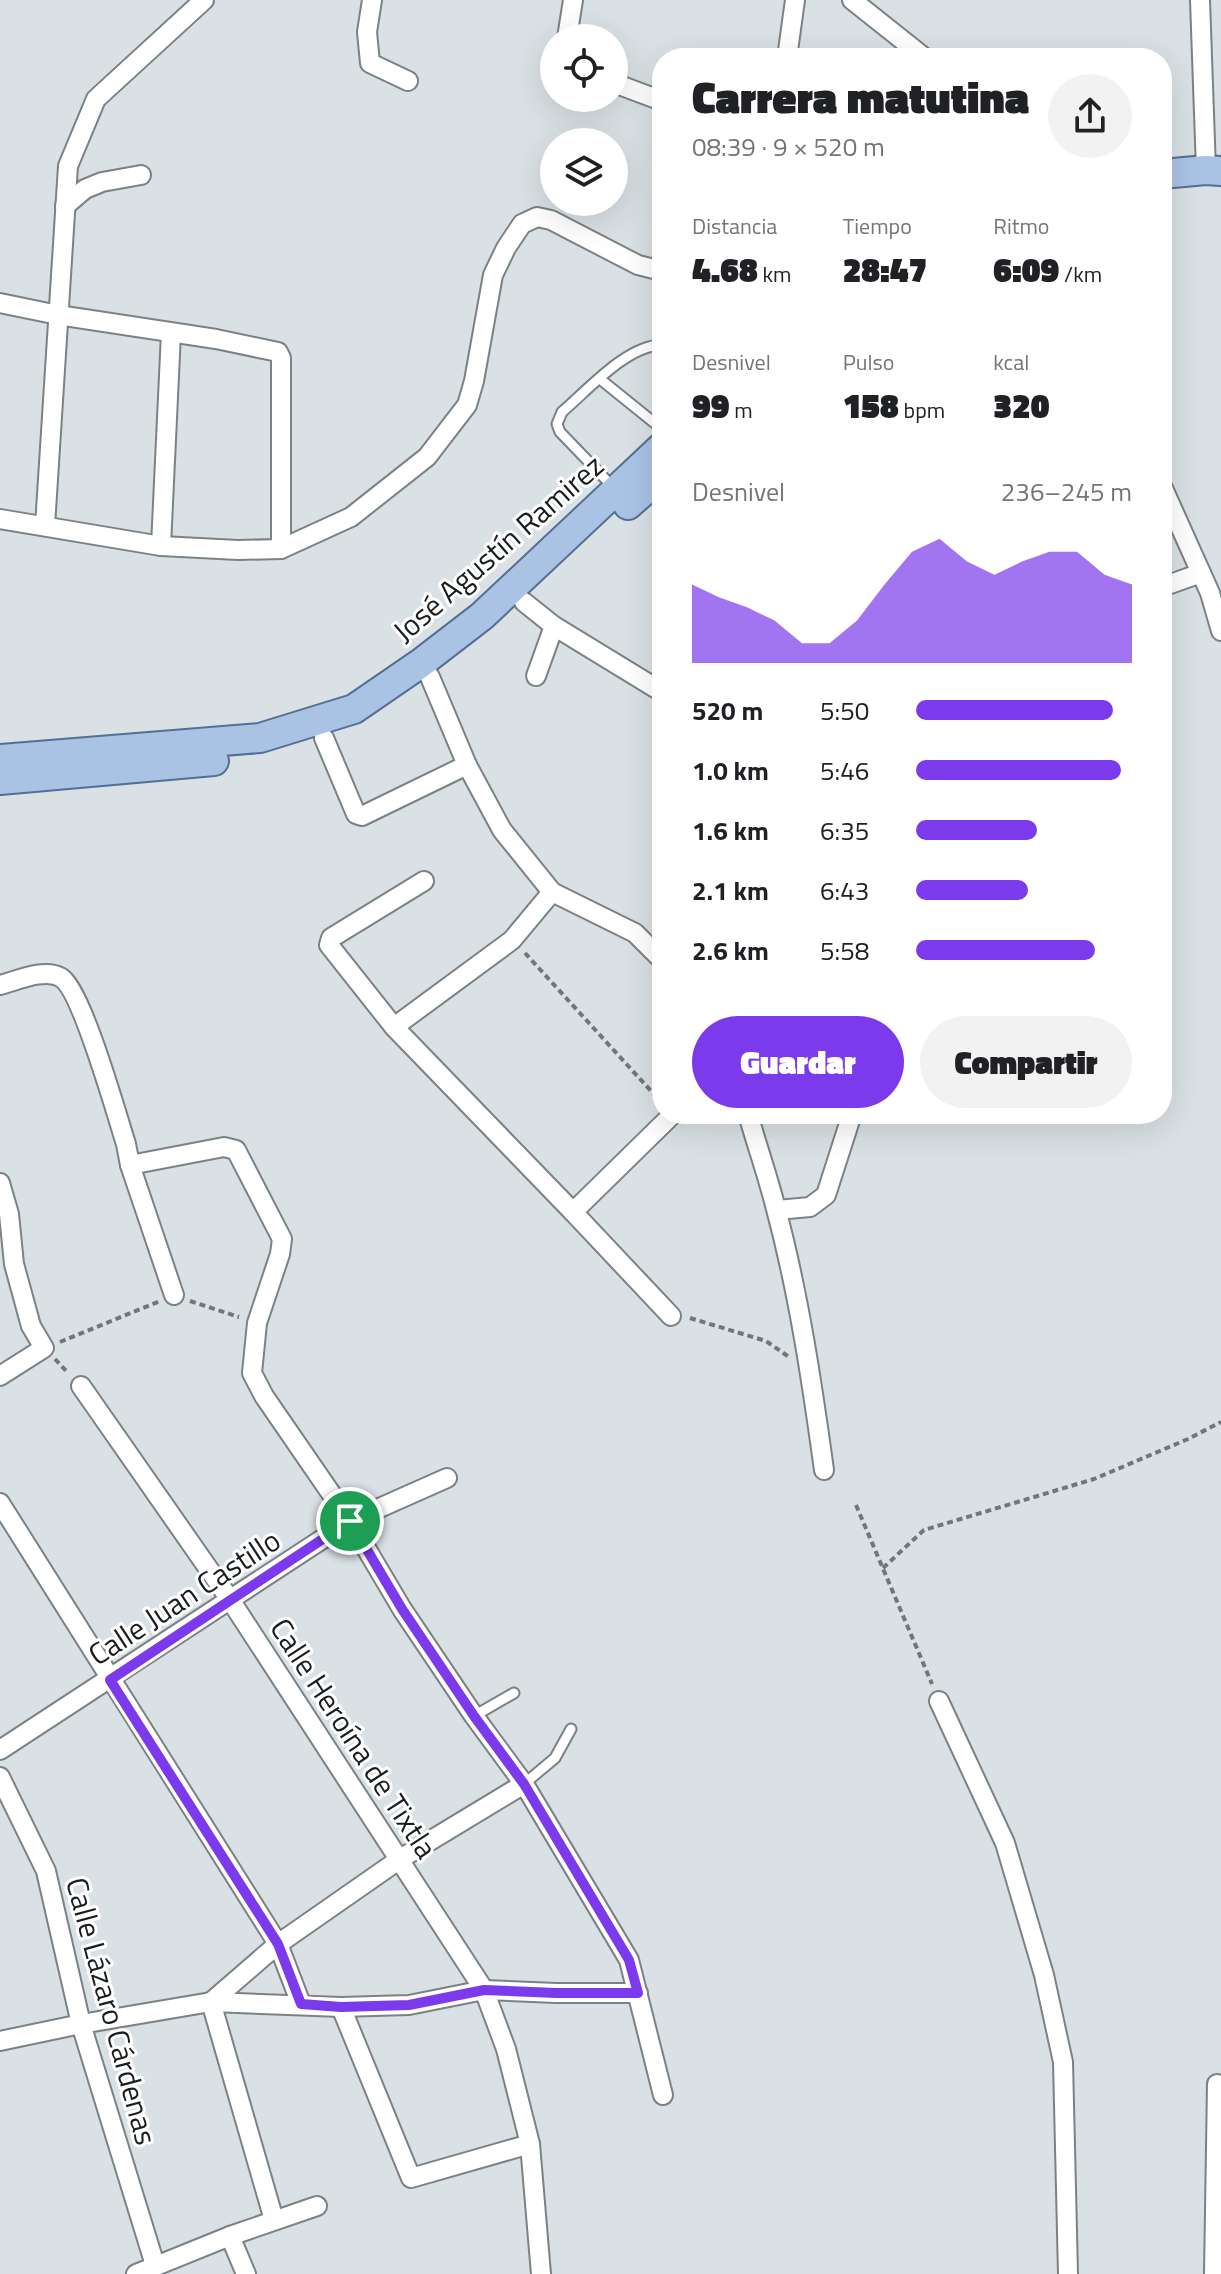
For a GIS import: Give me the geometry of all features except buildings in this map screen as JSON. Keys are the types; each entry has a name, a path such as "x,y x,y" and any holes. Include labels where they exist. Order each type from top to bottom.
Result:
{"main road":[{"path":"1172,156 1213,162"},
{"path":"1172,172 1213,162"},
{"name":"José Agustín Ramirez","path":"0,759 260,738 354,709 481,639 524,602 623,497 652,460"},
{"name":"José Agustín Ramirez","path":"0,780 263,756 324,738 370,716 623,497 652,481"}],"street":[{"path":"45,526 68,166 96,99 204,0"},
{"path":"372,0 367,32 370,63 408,81"},
{"path":"569,24 573,0"},
{"path":"788,48 795,0"},
{"path":"852,0 912,48"},
{"path":"1200,0 1213,162"},
{"path":"628,88 652,97"},
{"path":"65,206 93,185 141,175"},
{"path":"0,519 161,546 281,549 351,517 427,457 467,405 493,275 522,224 537,217 551,220 638,265 652,268"},
{"path":"0,303 278,352 281,358 281,549"},
{"path":"161,546 171,333"},
{"path":"1172,508 1210,593 1221,631"},
{"path":"1172,583 1201,573"},
{"path":"524,602 554,626 652,686"},
{"path":"536,676 554,626"},
{"path":"426,670 467,765 502,830 552,892 635,933 652,950"},
{"path":"324,738 356,814 362,816 467,765"},
{"path":"424,881 331,938 329,945 394,1027 671,1316"},
{"path":"394,1027 512,940 552,892"},
{"path":"0,985 41,975 59,975 66,981 86,1019 130,1165 174,1295"},
{"path":"573,1212 663,1124"},
{"path":"751,1124 777,1210 810,1371 824,1470"},
{"path":"777,1210 810,1207 826,1195 849,1124"},
{"path":"130,1165 224,1147 236,1150 282,1239 257,1323 252,1373 264,1396 350,1521 402,1609 524,1784 629,1960 663,2095"},
{"path":"0,1183 9,1214 14,1264 31,1326 44,1348 0,1376"},
{"name":"Calle Heroína de Tixtla","path":"81,1386 231,1601 484,1990 506,2049 530,2144 541,2274"},
{"name":"Calle Juan Castillo","path":"0,1750 350,1521 447,1478"},
{"path":"0,1503 278,1944 301,2004"},
{"path":"939,1701 1005,1843 1044,1975 1063,2062 1068,2274"},
{"name":"Calle Lázaro Cárdenas","path":"0,1777 46,1871 81,2024 155,2265"},
{"path":"211,2002 278,1944 400,1859 524,1784"},
{"path":"0,2041 211,2002 341,2007 409,2005 484,1990 638,1993"},
{"path":"211,2002 274,2220"},
{"path":"341,2007 411,2178 530,2144"},
{"path":"1214,2274 1217,2084"},
{"path":"136,2274 230,2236 317,2206"},
{"path":"230,2236 246,2274"}],"lane":[{"path":"623,497 560,432 557,424 562,412 627,356 652,345"},
{"path":"600,379 652,421"},
{"path":"474,1716 514,1693"},
{"path":"524,1784 555,1758 571,1729"}],"path":[{"path":"512,940 652,1092"},
{"path":"81,1386 44,1348 174,1295 257,1323"},
{"path":"671,1316 696,1319 766,1341 810,1371"},
{"path":"883,1568 924,1530 1094,1479 1221,1422"},
{"path":"856,1505 939,1701"}],"route":[{"path":"350,1521 402,1609 524,1784 629,1960 638,1993 484,1990 409,2005 341,2007 301,2004 278,1944 110,1680 350,1521"}]}
